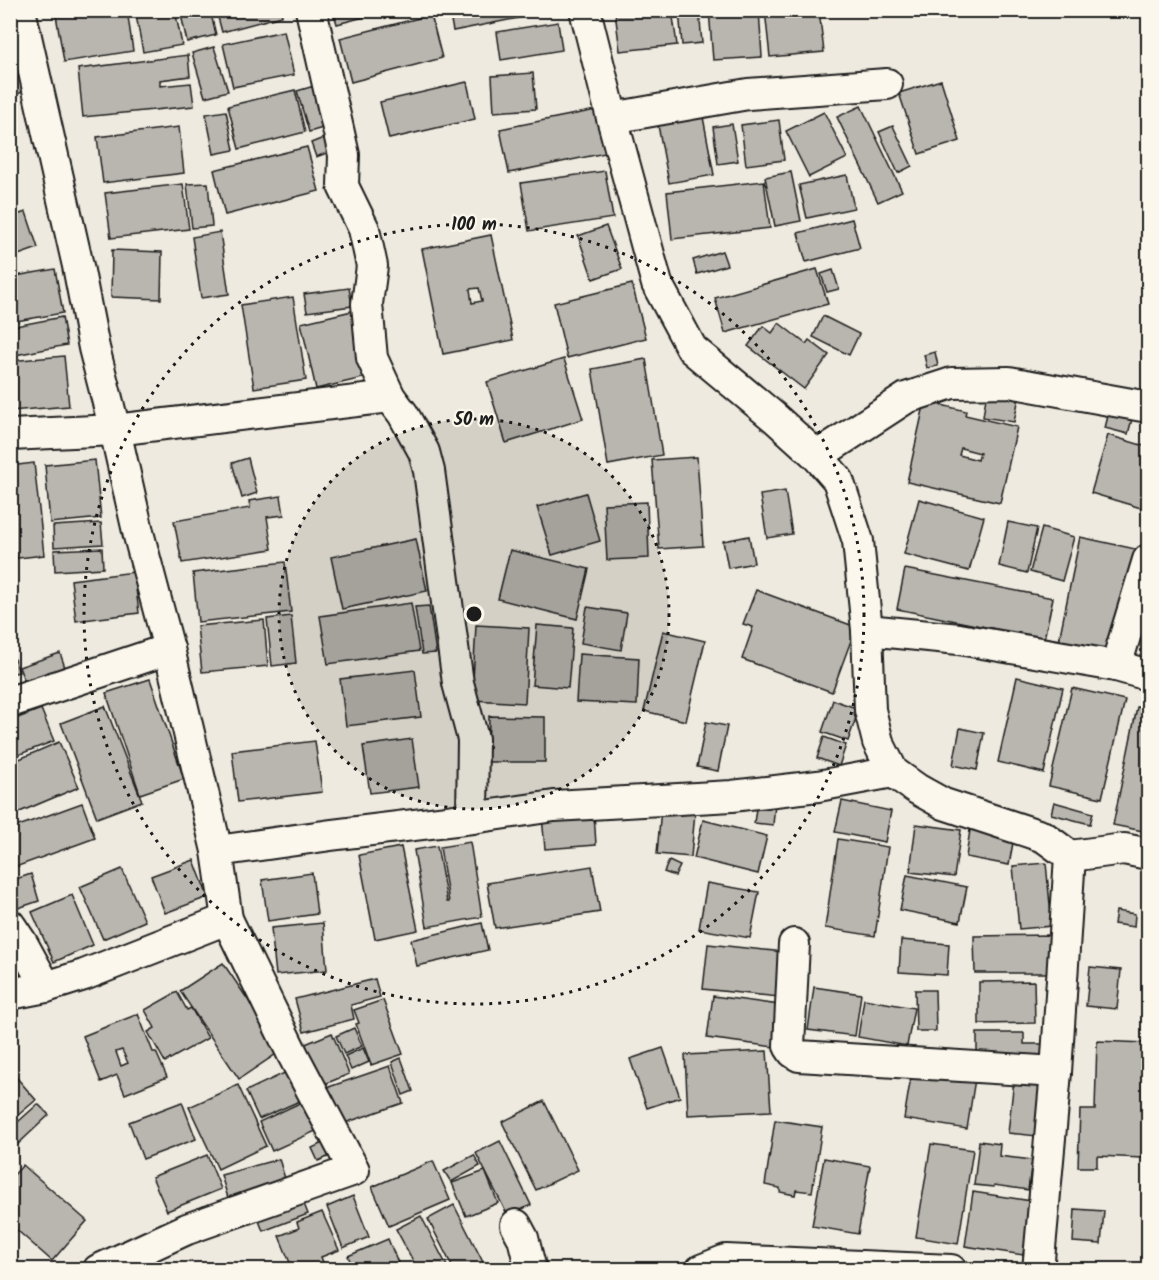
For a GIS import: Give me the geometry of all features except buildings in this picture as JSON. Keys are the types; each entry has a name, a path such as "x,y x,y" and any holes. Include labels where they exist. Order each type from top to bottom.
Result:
{"street":[{"path":"20,10 78,266 94,348 116,430 139,536 169,649 217,851 227,918 293,1055 354,1170 187,1229 98,1269"},
{"path":"310,10 344,155 343,186 364,230 372,266 367,303 372,358 390,397 419,442 429,471 458,682 473,739 472,818"},
{"path":"585,10 657,284 692,349 818,456 838,480 858,541 867,630 870,710 878,742 893,772 944,804 1044,837 1070,856 1124,849 1149,854"},
{"path":"612,118 748,94 887,84"},
{"path":"818,456 906,398 952,383 1009,382 1149,407"},
{"path":"10,435 116,430 390,397"},
{"path":"1116,666 1149,560"},
{"path":"867,630 959,639 1116,666 1149,675"},
{"path":"10,702 169,649"},
{"path":"217,851 554,806 732,796 818,786 893,772"},
{"path":"1038,1269 1056,1072 1070,856"},
{"path":"10,994 46,987 84,975 227,918"},
{"path":"10,924 46,987"},
{"path":"794,944 789,1046 799,1056 1056,1072"},
{"path":"516,1225 523,1238 531,1269"},
{"path":"701,1269 726,1260 951,1269"}]}
